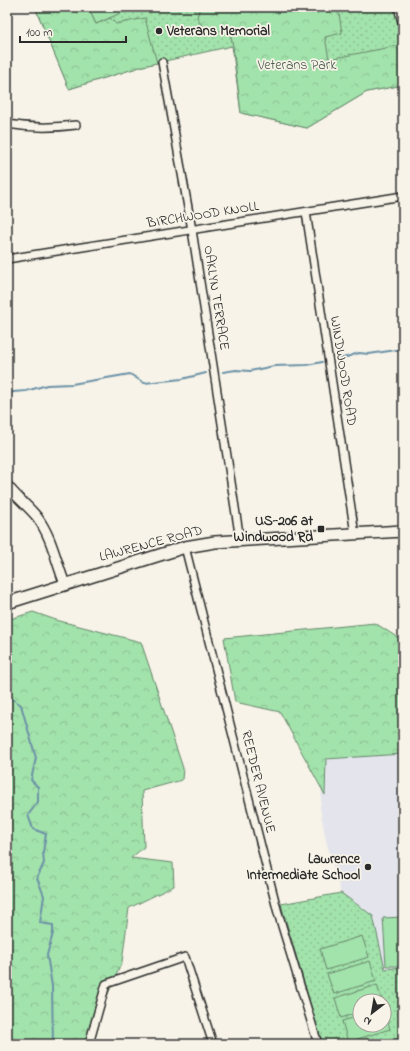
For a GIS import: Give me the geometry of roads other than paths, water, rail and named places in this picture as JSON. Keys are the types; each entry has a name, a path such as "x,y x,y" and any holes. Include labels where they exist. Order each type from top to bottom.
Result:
{"main road":[{"name":"LAWRENCE ROAD","path":"7,603 185,547 240,540 403,531"}],"street":[{"path":"398,7 403,26"},
{"name":"OAKLYN TERRACE","path":"162,62 192,230 240,540"},
{"path":"7,124 46,128 76,125"},
{"name":"BIRCHWOOD KNOLL","path":"7,260 403,196"},
{"name":"WINDWOOD ROAD","path":"306,212 355,534"},
{"path":"7,485 37,517 45,529 64,584"},
{"name":"REEDER AVENUE","path":"185,547 278,913 318,1044"},
{"path":"89,1044 106,984 185,957 213,1044"}],"waterway":[{"path":"337,360 359,353 369,354 403,349"},
{"path":"223,372 236,370 250,371 274,366 307,365 322,362"},
{"path":"7,395 13,392 26,391 47,385 72,384 130,374 144,383 182,379 206,373"},
{"path":"7,695 21,705 36,758 31,780 38,787 38,802 28,815 33,829 46,834 43,852 44,863 37,878 44,896 40,923 53,925 53,933 47,955 52,986 53,1044"}],"place":[{"name":"Veterans Memorial","path":"159,31"},
{"name":"US-206 at Windwood Rd","path":"321,529"},
{"name":"Lawrence Intermediate School","path":"368,867"}],"park label":[{"name":"Veterans Park","path":"297,65"}]}
